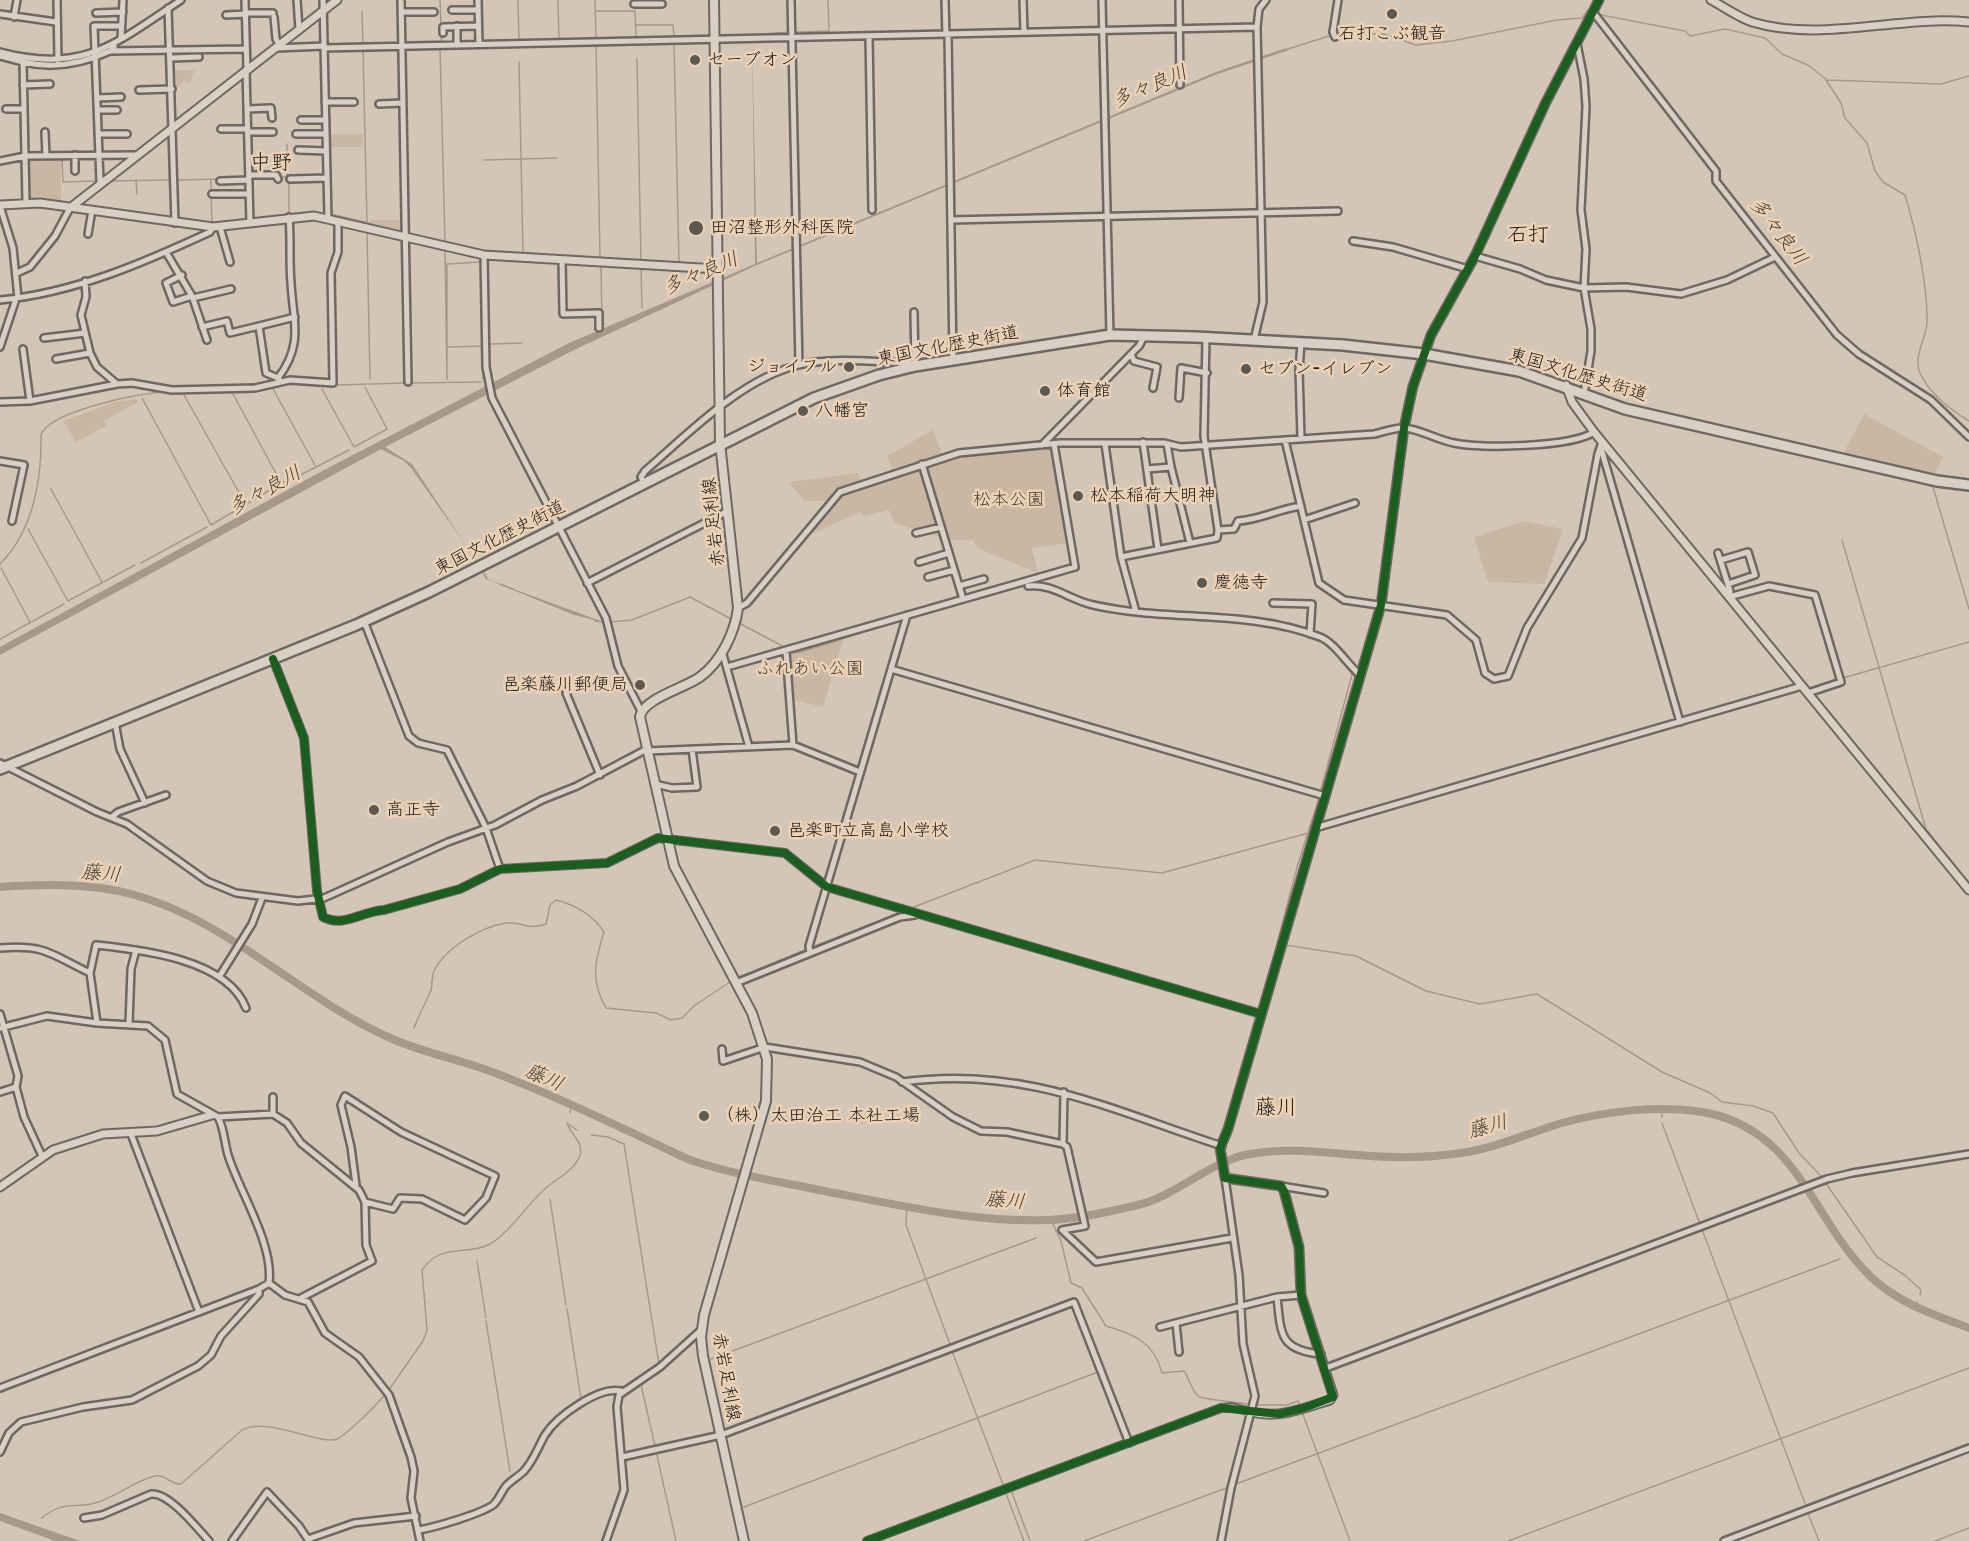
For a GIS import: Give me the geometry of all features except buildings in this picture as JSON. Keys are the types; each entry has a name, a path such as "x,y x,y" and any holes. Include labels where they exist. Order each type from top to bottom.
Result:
{"highway":[{"name":"東国文化歴史街道","path":"2,766 364,621 481,566 720,443 814,398 879,375 915,366 1110,336 1145,335 1254,340 1424,354 1519,371 1625,409 1937,481 1969,485"}],"main road":[{"name":"赤岩足利線","path":"640,711 650,703 701,676 722,651 734,629 738,608 720,443 714,0"},
{"path":"640,711 640,724 666,838 677,873 756,1022 765,1047"},
{"name":"赤岩足利線","path":"744,1541 703,1356 701,1330 711,1286 742,1186 767,1091 765,1047"}],"street":[{"path":"14,17 17,0"},
{"path":"57,0 58,61"},
{"path":"121,39 123,0"},
{"path":"0,54 58,61 96,55 181,0"},
{"path":"245,0 250,223"},
{"path":"297,0 299,29"},
{"path":"323,0 328,218"},
{"path":"17,273 30,267 55,236 70,208 100,182 337,0"},
{"path":"401,0 408,382"},
{"path":"478,0 479,44"},
{"path":"791,0 800,365"},
{"path":"945,0 953,359"},
{"path":"1023,0 1024,33"},
{"path":"1102,0 1110,336"},
{"path":"1179,0 1180,85"},
{"path":"1254,340 1263,302 1257,27 1258,11 1266,0"},
{"path":"1335,37 1333,32 1338,0"},
{"path":"1711,0 1753,22 1784,27 1836,30 1929,21 1969,22"},
{"path":"1221,1541 1231,1488 1252,1412 1255,1390 1243,1344 1239,1275 1220,1148 1381,604 1404,428 1424,354 1438,319 1475,256 1546,102 1593,12 1596,1"},
{"path":"634,3 662,4"},
{"path":"168,8 175,223"},
{"path":"452,10 478,10"},
{"path":"96,13 123,12"},
{"path":"401,12 434,12"},
{"path":"1593,12 1716,171 1716,181 1848,345 1931,400 1969,437"},
{"path":"0,14 56,22"},
{"path":"226,15 274,15 276,46"},
{"path":"100,182 94,26 122,26"},
{"path":"457,26 457,44"},
{"path":"443,33 443,27 478,26"},
{"path":"276,46 402,46 1257,27"},
{"path":"869,36 872,210"},
{"path":"110,51 114,48 114,44"},
{"path":"1577,44 1584,79 1586,106 1581,210 1586,249 1584,288 1591,329 1591,351 1584,394"},
{"path":"0,54 23,62 58,65 110,51 246,49"},
{"path":"171,58 199,57"},
{"path":"23,62 26,202"},
{"path":"23,85 50,84"},
{"path":"139,90 172,89"},
{"path":"98,98 121,98"},
{"path":"325,102 354,102"},
{"path":"379,104 403,104"},
{"path":"247,109 271,108 272,118"},
{"path":"6,109 24,109"},
{"path":"98,110 117,110"},
{"path":"301,120 326,120"},
{"path":"221,129 273,132"},
{"path":"45,132 46,156"},
{"path":"98,134 127,134"},
{"path":"296,134 326,134"},
{"path":"298,150 327,151"},
{"path":"0,161 25,156 136,154"},
{"path":"75,155 75,171"},
{"path":"220,181 276,175 279,179"},
{"path":"290,179 327,178"},
{"path":"212,194 249,194"},
{"path":"0,347 17,298 17,273 0,205 26,202 217,227 305,215 339,220 484,255 718,269"},
{"path":"88,234 92,210"},
{"path":"951,220 1338,211"},
{"path":"0,402 30,401 117,384 132,383 172,390 228,389 255,388 279,379 291,360 296,337 290,281 289,217"},
{"path":"259,326 268,376 279,379 333,383 331,273 338,252 339,220"},
{"path":"0,300 17,298 129,269 217,227"},
{"path":"217,227 230,262"},
{"path":"1353,242 1393,247 1468,268"},
{"path":"166,252 182,275 193,297 207,339"},
{"path":"484,255 488,384 492,398 609,626 618,666 640,711"},
{"path":"1475,256 1520,269 1546,280 1584,288 1626,286 1681,294 1726,280 1775,256"},
{"path":"562,260 562,314 599,313 599,328"},
{"path":"182,275 166,283 174,302 231,289"},
{"path":"85,281 87,297 81,315 90,352 97,367 117,384"},
{"path":"914,312 915,366"},
{"path":"202,327 226,321 230,333 295,317"},
{"path":"44,338 85,333"},
{"path":"1042,445 1131,354 1145,335"},
{"path":"1121,557 1217,538 1218,530 1205,445 1206,338"},
{"path":"1301,344 1301,438"},
{"path":"23,349 30,401"},
{"path":"56,359 90,352"},
{"path":"1131,354 1134,361 1157,367 1153,388"},
{"path":"644,483 642,477 645,471 720,407 767,377 800,365 841,361 910,363 915,366"},
{"path":"1179,398 1181,368 1207,373"},
{"path":"1566,386 1572,402 1601,445 1969,890"},
{"path":"738,608 747,603 834,496 959,453 1054,444 1143,442 1181,447 1374,434 1404,428 1455,444 1489,447 1556,442 1587,436 1594,432"},
{"path":"1285,440 1319,583 1344,600 1447,615 1476,640 1485,673 1494,679 1508,676 1527,628 1582,538 1601,445"},
{"path":"1143,442 1158,549"},
{"path":"727,667 1075,567 1054,444"},
{"path":"1105,444 1121,557 1136,612"},
{"path":"1167,444 1190,543"},
{"path":"1601,445 1680,722"},
{"path":"0,461 24,465 12,521"},
{"path":"922,464 963,599"},
{"path":"1147,469 1171,467"},
{"path":"1304,520 1355,503"},
{"path":"1218,530 1234,529 1238,521 1251,520 1281,509 1301,506"},
{"path":"587,583 728,511"},
{"path":"916,533 941,527"},
{"path":"1721,560 1748,552 1755,575 1728,584"},
{"path":"919,562 949,553"},
{"path":"1718,553 1728,584 1729,597"},
{"path":"928,577 954,570"},
{"path":"959,586 984,579"},
{"path":"1028,586 1042,586 1090,605 1136,612 1254,620 1310,634 1323,638 1360,675"},
{"path":"1729,597 1769,586 1815,595 1841,682 1808,693"},
{"path":"1273,603 1312,604 1310,634"},
{"path":"810,953 809,946 907,615"},
{"path":"364,621 409,736 418,743 447,750 486,828 500,869"},
{"path":"722,651 748,747"},
{"path":"786,651 793,745"},
{"path":"273,658 304,738 318,900 323,917 339,922 348,921 372,911 384,910 460,889 500,869 607,863 658,838 666,838 785,853 827,887 1261,1014"},
{"path":"891,669 1324,796"},
{"path":"1315,828 1802,686"},
{"path":"566,693 600,774"},
{"path":"114,722 120,749 146,803"},
{"path":"2,766 108,818 132,826 207,881 236,893 262,898 318,900 486,828 647,750 793,745 860,772"},
{"path":"655,784 672,788 697,787 692,749"},
{"path":"108,818 118,812 166,795"},
{"path":"219,977 252,924 262,898"},
{"path":"735,981 900,917 915,914"},
{"path":"97,1023 90,973 96,945 136,950 175,959 219,977 240,994 246,1008"},
{"path":"0,948 20,946 46,950 90,973"},
{"path":"129,1024 131,969 136,950"},
{"path":"0,1014 18,1076 16,1087 26,1125 42,1156"},
{"path":"2,1027 47,1016 97,1023 148,1026 167,1040 177,1094 215,1116 228,1156 259,1232 269,1265 269,1282"},
{"path":"722,1049 723,1061 765,1047 861,1062 902,1082 953,1117 981,1131 1007,1132 1063,1144 1067,1147 1085,1226 1062,1230 1096,1262 1232,1238"},
{"path":"902,1082 933,1078 987,1078 1064,1092 1222,1146"},
{"path":"0,1092 16,1087"},
{"path":"1063,1144 1064,1092"},
{"path":"301,1298 320,1286 370,1264 372,1261 365,1233 365,1202 356,1185 342,1105 345,1096 400,1132 495,1176 486,1198 465,1220 422,1199 400,1198 393,1209 365,1202"},
{"path":"273,1097 273,1114"},
{"path":"0,1187 42,1156 96,1136 157,1131 215,1116 273,1114 287,1124 301,1143 356,1185"},
{"path":"130,1134 199,1312"},
{"path":"1326,1368 1827,1179 1969,1154"},
{"path":"1225,1178 1324,1192"},
{"path":"867,1541 1221,1408 1232,1407 1252,1412 1279,1414 1330,1400 1333,1395 1326,1368 1300,1295 1299,1246 1281,1186"},
{"path":"0,1388 259,1289 269,1282"},
{"path":"269,1282 285,1295 308,1302 326,1333 359,1357 386,1388 411,1457 414,1471 411,1498 420,1541"},
{"path":"0,1452 9,1433 21,1422 83,1407 132,1400 198,1366 211,1355 221,1336 259,1294 259,1289"},
{"path":"1160,1327 1277,1297 1300,1295"},
{"path":"1277,1297 1281,1330 1289,1342 1298,1352 1321,1354"},
{"path":"622,1457 721,1435 1074,1302 1129,1443"},
{"path":"1176,1323 1179,1352"},
{"path":"419,1530 436,1527 491,1506 523,1471 539,1449 546,1433 555,1424 594,1395 609,1391 621,1392 660,1367 701,1330"},
{"path":"606,1541 623,1497 617,1407 621,1392"},
{"path":"1724,1541 1969,1448"},
{"path":"232,1541 267,1492 308,1540 354,1522 416,1516"},
{"path":"84,1518 102,1515 158,1493 172,1503 209,1541"}],"green space":[{"path":"175,70 194,70 190,83 184,81 176,88"},
{"path":"363,134 363,147 328,147 327,135"},
{"path":"61,158 61,203 27,200 26,160"},
{"path":"369,220 401,220 402,231 369,223"},
{"path":"136,399 138,402 104,421 106,426 76,442 63,421 115,402"},
{"path":"1864,414 1943,457 1934,475 1843,454"},
{"name":"松本公園","path":"933,430 943,456 1053,444 1069,543 1032,548 1038,573 979,549 972,540 949,540 894,523 889,510 864,516 860,512 810,535 806,524 831,501 804,501 789,482 857,473 863,484 893,473 887,456"},
{"path":"1524,521 1563,529 1544,584 1488,582 1474,537"},
{"name":"ふれあい公園","path":"845,634 823,707 789,699 786,651"}],"shaded area":[{"path":"752,35 757,263 1216,72 1286,48 1289,50 1215,75 757,265 574,350 385,447 412,464 466,546 411,468 404,461 381,449 0,655 0,647 324,470 569,343 755,264"},
{"path":"472,554 489,580 606,623 574,615 486,579"},
{"path":"0,1513 80,1541 55,1541 0,1521"}],"waterway":[{"path":"440,0 441,27"},
{"path":"518,0 519,39"},
{"path":"558,0 559,39"},
{"path":"595,0 596,38"},
{"path":"795,32 829,31 828,0"},
{"name":"多々良川","path":"1337,33 1384,34 1416,45 1452,41 1557,20 1582,18 1588,10"},
{"path":"362,11 363,45"},
{"path":"596,11 635,11 636,37"},
{"path":"1601,15 1685,31 1690,36 1725,29 1765,38 1782,54 1808,65 1827,80 1941,84 1969,76"},
{"path":"636,25 673,25 674,37"},
{"path":"752,35 790,32"},
{"path":"441,34 441,42"},
{"name":"多々良川","path":"1288,49 1332,35"},
{"path":"674,43 679,263"},
{"path":"596,44 600,258"},
{"path":"440,47 445,242"},
{"path":"363,50 367,223 402,232"},
{"path":"637,59 641,262"},
{"path":"519,62 523,253"},
{"path":"1826,80 1841,103 1845,118 1867,143 1875,171 1883,182 1905,195 1926,292 1927,323 1918,367 1924,380 1941,400 1969,421"},
{"name":"多々良川","path":"1661,105 1713,172"},
{"path":"287,144 287,176"},
{"path":"26,159 40,158"},
{"path":"62,158 63,182 96,181"},
{"path":"484,160 557,158"},
{"path":"280,177 287,177 289,180 289,213"},
{"path":"250,178 263,178"},
{"name":"多々良川","path":"1718,178 1770,246"},
{"path":"211,179 211,192"},
{"path":"175,180 221,179"},
{"path":"136,180 137,194"},
{"path":"109,181 170,180"},
{"path":"211,197 212,223"},
{"path":"331,214 365,222"},
{"path":"341,226 367,232 370,379"},
{"path":"445,251 447,379"},
{"path":"487,251 502,253"},
{"path":"447,365 447,264 481,262 481,259"},
{"path":"601,266 602,325"},
{"path":"641,267 642,308"},
{"name":"多々良川","path":"1836,330 1869,357"},
{"path":"491,344 522,343"},
{"path":"448,347 483,346"},
{"path":"483,348 483,379"},
{"name":"多々良川","path":"1896,375 1934,398 1969,432"},
{"path":"410,383 481,382"},
{"path":"335,385 405,383"},
{"path":"317,384 330,385"},
{"path":"322,389 354,447 387,429 365,387"},
{"path":"273,389 316,467"},
{"path":"0,564 11,551 28,521 40,470 41,435 48,426 61,418 98,404 138,395 166,392"},
{"path":"233,394 278,477 285,483 349,450"},
{"path":"184,395 246,505"},
{"path":"142,398 211,525 275,487"},
{"path":"1933,487 1969,609"},
{"path":"51,489 102,582"},
{"path":"141,563 207,527"},
{"path":"28,529 68,601 135,565"},
{"path":"1842,540 1926,829 1969,884"},
{"path":"1,568 30,622"},
{"path":"1024,584 1047,583 1080,598 1132,608"},
{"path":"500,584 513,589"},
{"path":"909,618 1005,590"},
{"path":"610,622 632,620 690,597 733,620"},
{"path":"0,639 64,604"},
{"path":"1137,609 1153,611"},
{"path":"1193,613 1272,619 1307,629"},
{"path":"790,650 794,653 804,651 902,620"},
{"path":"595,621 605,622"},
{"path":"739,623 786,648"},
{"path":"1311,631 1321,635"},
{"path":"1843,678 1969,642"},
{"path":"1320,793 1353,671"},
{"path":"1809,688 1838,680"},
{"path":"1319,830 1788,694"},
{"path":"1280,944 1277,944 1297,867 1319,798"},
{"path":"909,909 1035,860 1162,873 1312,832"},
{"name":"藤川","path":"0,887 82,886 131,894 199,921 324,1001 388,1037 538,1090 690,1160 770,1180 962,1216 1048,1220 1105,1213 1152,1201 1231,1159 1273,1151 1383,1157 1435,1156 1487,1148 1562,1123 1615,1112 1672,1109 1708,1113 1739,1123 1764,1139 1784,1158 1802,1181 1833,1230 1871,1277 1905,1301 1969,1328"},
{"path":"414,1028 431,990 434,971 446,954 475,934 496,925 512,923 534,927 546,924 550,905 556,900 583,912 604,932 596,961 596,979 606,1008 656,1013 671,1020 682,1018 694,1006 733,980"},
{"path":"812,947 902,912"},
{"path":"1285,945 1356,956 1426,991 1480,1004 1537,994 1662,1072 1710,1093 1722,1102 1753,1106 1773,1113 1799,1153 1823,1178"},
{"path":"737,978 807,949"},
{"name":"藤川","path":"570,1113 571,1107"},
{"name":"藤川","path":"1662,1110 1662,1117"},
{"path":"388,1391 423,1341 427,1330 422,1270 429,1262 444,1253 488,1245 510,1226 547,1187 570,1169 578,1160 581,1150 567,1123"},
{"path":"1662,1123 1806,1506"},
{"path":"568,1124 577,1130"},
{"path":"591,1135 608,1137 624,1144 659,1365 652,1370"},
{"path":"1825,1182 1877,1257 1906,1276 1921,1290 1920,1295"},
{"path":"550,1199 566,1305"},
{"path":"907,1206 906,1225 951,1347"},
{"path":"1051,1220 1061,1241 1071,1283 1082,1288 1106,1326 1126,1332 1142,1341 1154,1354 1162,1373 1184,1371 1198,1396 1249,1404"},
{"path":"711,1359 1036,1238"},
{"path":"1233,1485 1840,1259"},
{"path":"477,1261 486,1318"},
{"name":"藤川","path":"1914,1306 1917,1302"},
{"path":"567,1309 581,1399"},
{"path":"486,1321 510,1471"},
{"path":"952,1351 1004,1487"},
{"path":"1508,1541 1969,1368"},
{"path":"744,1507 1098,1372"},
{"path":"641,1385 655,1446"},
{"path":"42,1518 49,1512 62,1507 88,1505 103,1500 155,1476 181,1484 242,1430 253,1427 265,1426 319,1439 337,1439 355,1425 385,1395"},
{"path":"1254,1405 1287,1405 1298,1401 1300,1405"},
{"path":"1302,1412 1350,1541"},
{"path":"656,1451 676,1541"},
{"path":"1084,1541 1229,1487"},
{"path":"1011,1490 1030,1541"},
{"path":"1005,1491 1024,1541"},
{"path":"1807,1511 1819,1541"},
{"path":"1935,1541 1969,1528"}],"cycle path":[{"path":"867,1541 1221,1408 1279,1414 1333,1397 1301,1295 1299,1247 1284,1191 1281,1186 1225,1178 1220,1148 1228,1129 1381,605 1404,428 1413,386 1431,335 1475,256 1546,102 1599,0"},
{"path":"273,659 304,738 317,891 323,917 331,920 346,920 460,889 500,869 607,863 658,838 785,853 827,887 1261,1014"}],"place":[{"name":"石打こぶ観音","path":"1392,14"},
{"name":"セーブオン","path":"695,60"},
{"name":"田沼整形外科医院","path":"696,228"},
{"name":"ジョイフル","path":"849,367"},
{"name":"セブン-イレブン","path":"1246,369"},
{"name":"体育館","path":"1045,391"},
{"name":"八幡宮","path":"803,411"},
{"name":"松本稲荷大明神","path":"1078,496"},
{"name":"慶徳寺","path":"1202,583"},
{"name":"邑楽藤川郵便局","path":"640,685"},
{"name":"高正寺","path":"374,810"},
{"name":"邑楽町立高島小学校","path":"775,831"},
{"name":"（株）太田治工 本社工場","path":"704,1116"}],"district":[{"name":"中野","path":"271,163"},
{"name":"石打","path":"1528,235"},
{"name":"藤川","path":"1276,1108"}]}
